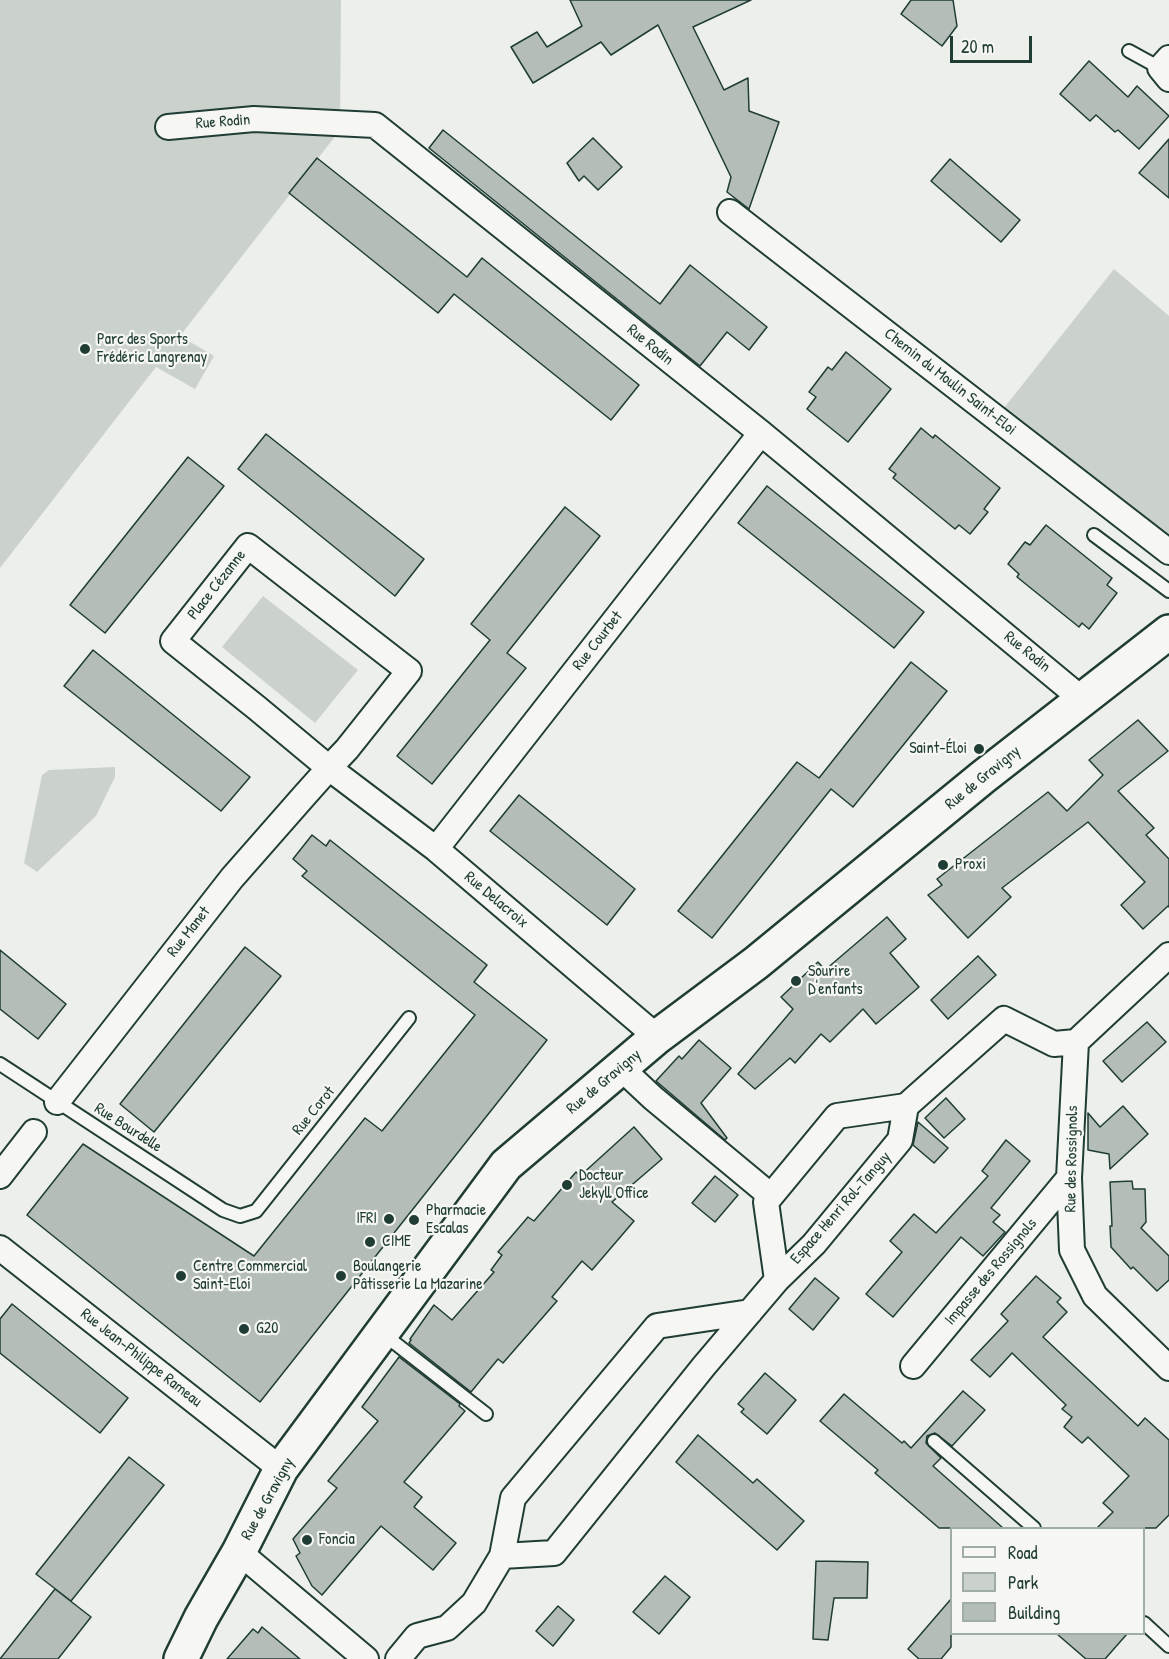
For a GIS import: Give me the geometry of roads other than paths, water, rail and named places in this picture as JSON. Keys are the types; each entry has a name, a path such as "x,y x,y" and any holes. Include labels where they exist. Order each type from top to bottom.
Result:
{"street":[{"name":"Rue Rodin","path":"168,127 254,119 375,125 761,433 1083,700"},
{"name":"Chemin du Moulin Saint-Eloi","path":"730,212 1169,552"},
{"name":"Rue Courbet","path":"436,849 761,433"},
{"name":"Place Cézanne","path":"248,546 409,671 329,768 173,641 248,546"},
{"name":"Rue de Gravigny","path":"181,1659 281,1469 506,1165 657,1037 756,963 982,777 1169,632"},
{"name":"Rue Delacroix","path":"329,768 436,849 657,1037"},
{"name":"Rue Manet","path":"57,1102 232,878 329,768"},
{"path":"621,1068 653,1098 771,1196 837,1116 906,1106 1004,1019 1054,1044 1076,1042 1169,955"},
{"name":"Rue des Rossignols","path":"1076,1042 1069,1178 1072,1250 1095,1296 1169,1368"},
{"name":"Espace Henri Rol-Tanguy","path":"502,1556 554,1553 704,1366 777,1280 814,1244 900,1140 906,1106"},
{"path":"0,1176 34,1132"},
{"name":"Impasse des Rossignols","path":"913,1366 1069,1178"},
{"name":"Espace Henri Rol-Tanguy","path":"771,1196 766,1202 777,1280"},
{"name":"Rue Jean-Philippe Rameau","path":"0,1248 281,1469"},
{"path":"398,1659 417,1636 447,1628 474,1603 502,1556 513,1498 657,1326 750,1312"},
{"path":"239,1552 366,1659"}],"lane":[{"path":"1129,51 1166,68"},
{"path":"1094,535 1169,591"},
{"name":"Rue Corot","path":"240,1216 256,1211 409,1018"},
{"name":"Rue Bourdelle","path":"0,1064 223,1210 240,1216"},
{"path":"382,1333 486,1414"},
{"path":"934,1441 1033,1527"},
{"path":"1145,1625 1169,1646"}],"place":[{"name":"Parc des Sports Frédéric Langrenay","path":"85,349"},
{"name":"Saint-Éloi","path":"979,749"},
{"name":"Proxi","path":"943,865"},
{"name":"Sourire D'enfants","path":"796,981"},
{"name":"Docteur Jekyll Office","path":"567,1185"},
{"name":"IFRI","path":"389,1219"},
{"name":"Pharmacie Escalas","path":"414,1220"},
{"name":"CIME","path":"370,1242"},
{"name":"Centre Commercial Saint-Eloi","path":"181,1276"},
{"name":"Boulangerie Pâtisserie La Mazarine","path":"341,1276"},
{"name":"G20","path":"244,1329"},
{"name":"Foncia","path":"307,1540"}]}
